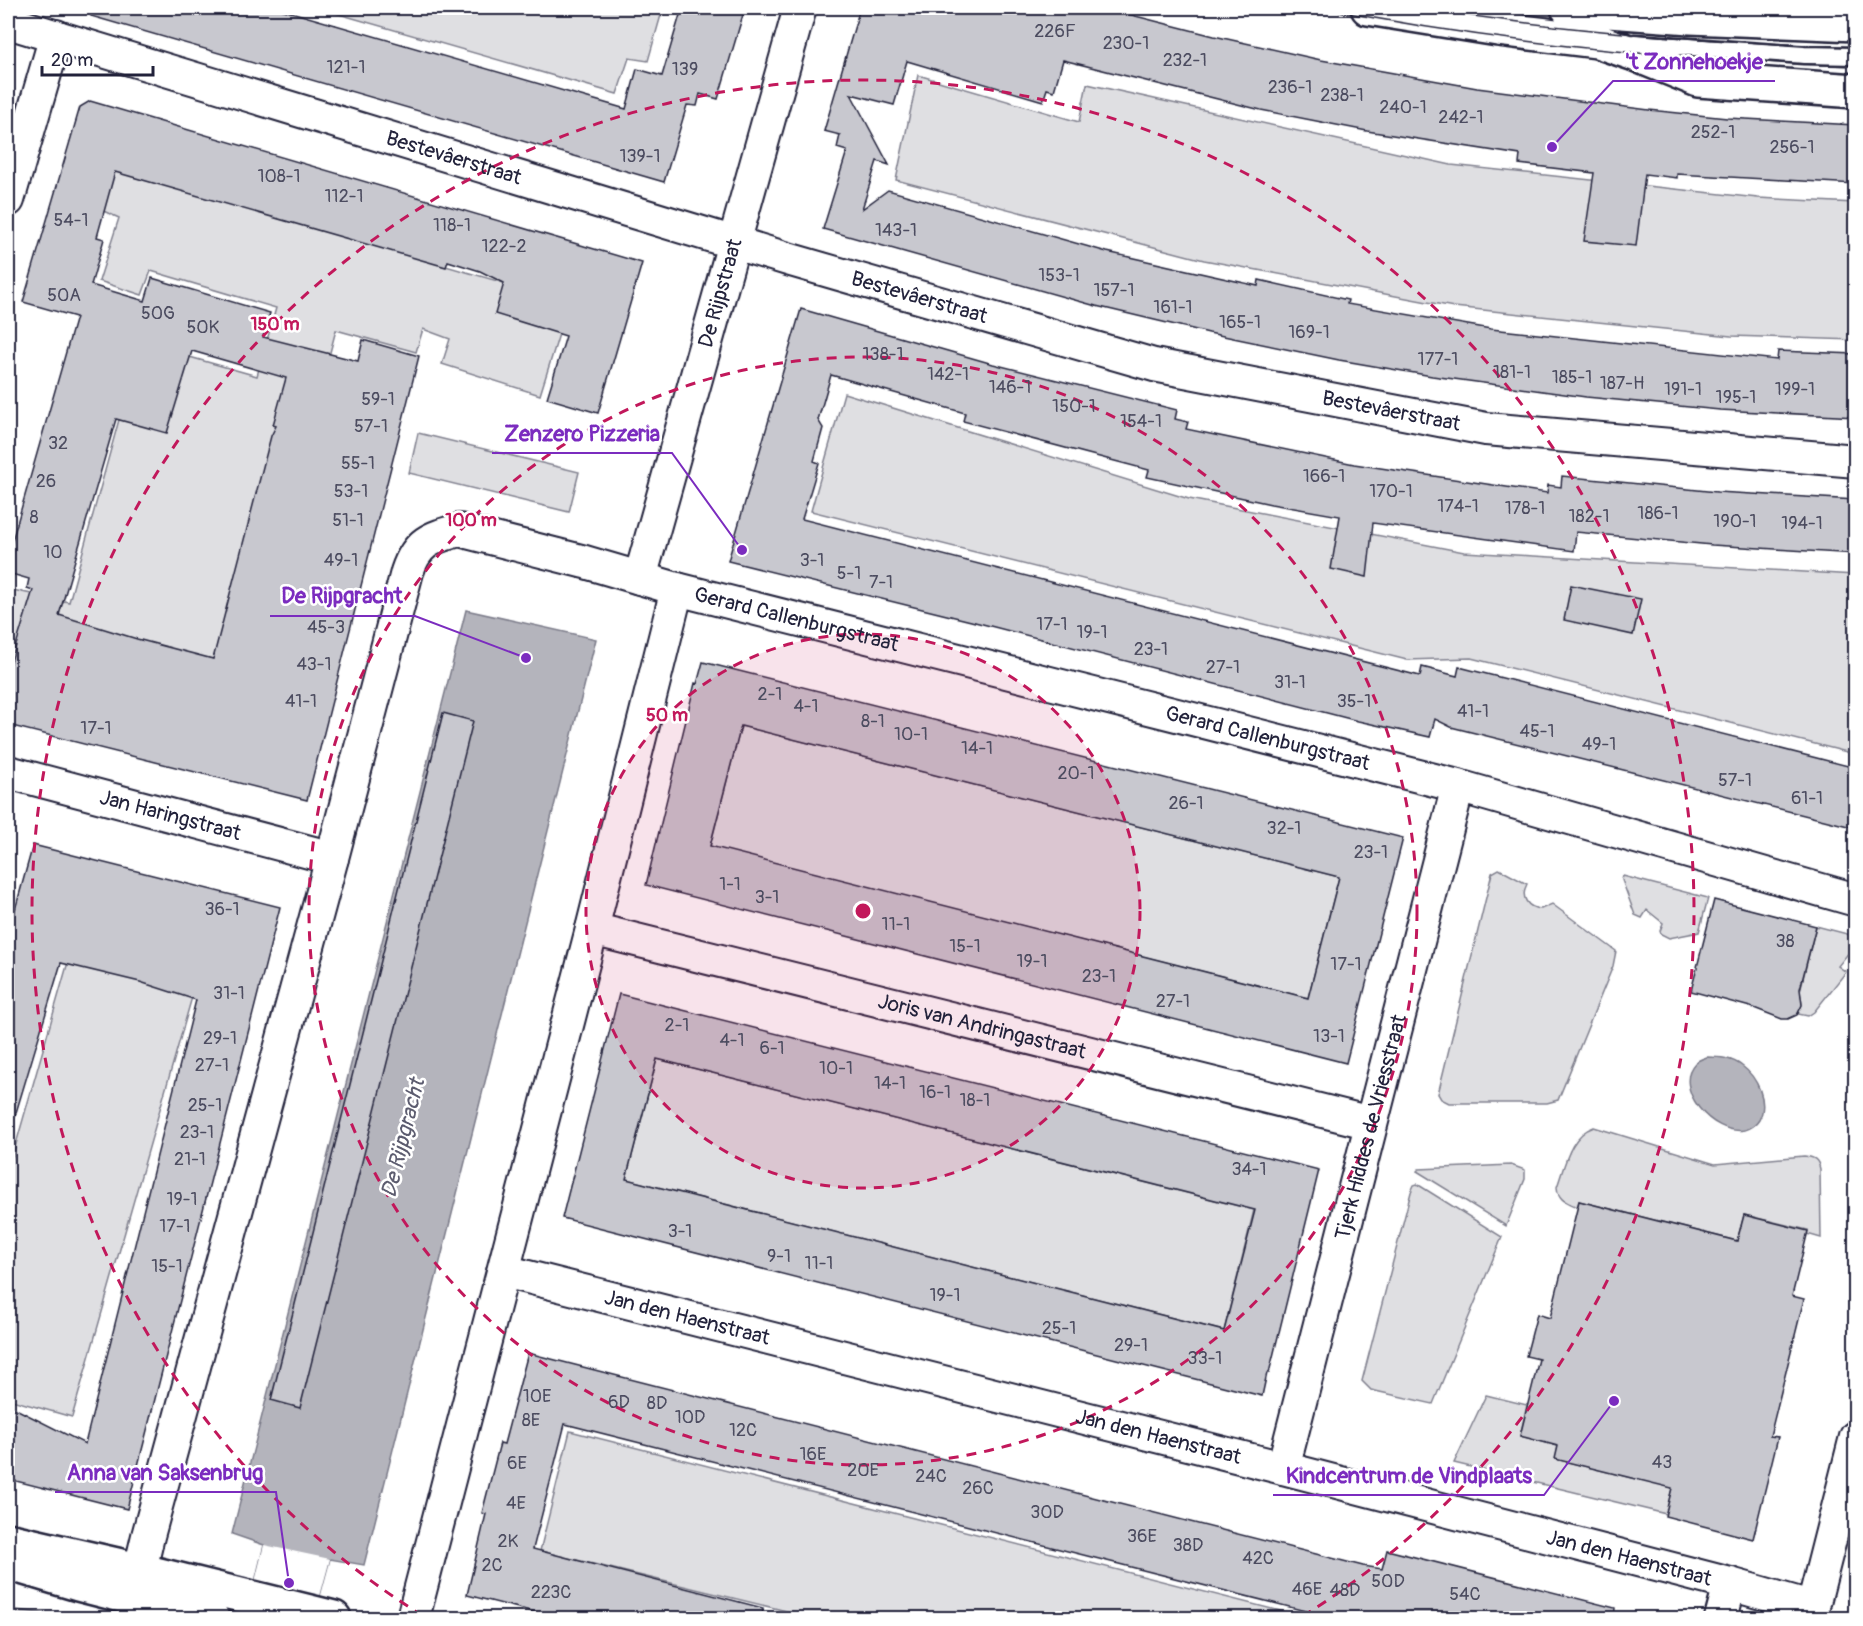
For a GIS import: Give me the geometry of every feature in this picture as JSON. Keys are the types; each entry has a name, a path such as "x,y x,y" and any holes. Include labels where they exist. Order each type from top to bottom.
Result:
{"street":[{"name":"De Rijpstraat","path":"640,578 800,8"},
{"path":"1368,8 1487,28 1597,41 1698,80 1856,92"},
{"path":"1568,8 1690,17 1856,24"},
{"name":"Bestevâerstraat","path":"8,22 791,260 1154,365 1486,429 1856,461"},
{"path":"8,201 56,36"},
{"path":"136,1584 407,572 420,545 438,536 459,530 585,562 677,590 504,1272 413,1618"},
{"name":"Gerard Callenburgstraat","path":"677,590 1458,786 1856,900"},
{"name":"Jan Haringstraat","path":"8,772 332,858"},
{"name":"Tjerk Hiddes de Vriesstraat","path":"1283,1468 1458,786"},
{"name":"Joris van Andringastraat","path":"592,929 1371,1123"},
{"name":"Jan den Haenstraat","path":"504,1272 1283,1468 1730,1584 1810,1613"},
{"path":"1810,1613 1856,1437"},
{"path":"8,1540 136,1584 212,1618"},
{"path":"8,1563 136,1584 251,1598 325,1616"},
{"path":"1721,1618 1730,1584"}],"lane":[{"path":"1597,41 1804,55 1856,56"}],"shaded area":[{"path":"318,8 663,8 648,61 629,58 617,94"},
{"path":"918,75 1079,122 1087,84 1451,165 1758,198 1855,203 1855,340 1731,336 1454,307 1204,260 896,180"},
{"path":"110,168 569,302 540,395 442,364 450,339 423,329 416,352 336,330 237,701 8,644 8,589 69,602 140,343 257,376 276,308 151,271 142,295 99,281 119,218 99,209"},
{"path":"844,393 1189,499 1464,552 1855,575 1855,754 1471,658 1407,660 811,511"},
{"path":"418,433 579,472 569,512 409,473"},
{"path":"741,726 1339,877 1308,998 710,847"},
{"path":"1499,869 1527,884 1524,893 1529,904 1541,909 1552,904 1616,951 1613,966 1558,1100 1547,1103 1449,1103 1441,1099 1438,1094 1492,873"},
{"path":"1623,876 1708,898 1699,932 1669,938 1661,934 1663,923 1647,910 1642,918 1635,915 1622,880"},
{"path":"80,920 204,955 72,1417 8,1399 8,1172"},
{"path":"1816,926 1855,936 1855,956 1850,951 1838,966 1846,972 1814,1012 1808,1016 1798,1014 1802,1004 1800,991"},
{"path":"657,1059 1254,1210 1224,1331 626,1179"},
{"path":"1594,1127 1715,1164 1804,1156 1813,1158 1820,1169 1821,1238 1807,1234 1808,1230 1744,1215 1737,1241 1579,1201 1577,1207 1569,1204 1561,1198 1557,1187 1574,1144 1586,1131"},
{"path":"1511,1165 1525,1170 1525,1179 1506,1226 1417,1171 1419,1169"},
{"path":"1417,1184 1502,1237 1433,1404 1371,1390 1362,1381 1411,1192"},
{"path":"1486,1395 1527,1405 1520,1436 1558,1446 1556,1459 1635,1479 1675,1476 1666,1514 1454,1463"},
{"path":"570,1431 1308,1618 815,1618 540,1551"},
{"path":"8,1609 49,1614 48,1618 8,1618"}],"water":[{"path":"466,610 596,639 364,1565 330,1559 314,1618 246,1618 264,1545 232,1534"},
{"path":"1707,1057 1734,1061 1742,1066 1757,1083 1763,1106 1756,1124 1745,1130 1732,1130 1709,1118 1699,1108 1688,1084 1689,1073 1695,1063"}],"pier":[{"path":"264,1545 330,1559 314,1618 246,1618"}],"building":[{"path":"92,8 277,8 626,109 637,69 662,76 682,8 745,8 718,99 700,94 697,106 687,105 664,182 91,16"},
{"path":"860,8 1104,8 1321,60 1477,88 1727,118 1856,125 1856,184 1677,174 1677,178 1645,174 1636,246 1584,241 1594,173 1519,164 1520,155 1367,131 1261,110 1063,60 1054,91 1047,89 1043,101 907,61 894,105 851,94 889,165 877,161 862,209 888,190 1107,252 1258,286 1259,280 1348,300 1347,304 1491,329 1777,360 1778,351 1856,354 1856,417 1720,410 1586,397 1432,376 1339,360 1209,333 1096,306 823,229 847,151 837,148 840,135 824,131"},
{"path":"90,101 642,263 598,413 547,398 566,336 495,314 504,283 480,271 448,261 446,267 115,172 97,237 104,239 91,285 145,301 152,278 270,313 263,337 358,361 363,340 419,356 307,800 8,725 8,671 33,590 27,588 29,579 8,573 8,555 76,317 23,302 80,107","holes":["192,351 286,378 273,425 276,426 271,436 213,659 59,615 116,419 167,433"]},
{"path":"801,309 993,364 1177,410 1175,419 1188,422 1186,429 1354,464 1547,493 1548,485 1561,487 1562,476 1717,492 1856,500 1856,554 1712,545 1576,532 1574,551 1373,523 1367,577 1331,569 1340,516 1271,504 1147,477 1149,470 963,421 965,413 831,375 818,420 823,428 814,461 819,463 802,519 1420,676 1422,667 1457,676 1459,667 1856,768 1856,828 1451,727 1435,719 1430,737 1358,721 728,561"},
{"path":"1571,585 1641,599 1633,635 1564,620"},
{"path":"703,662 1403,838 1346,1063 646,885 695,683 697,684","holes":["741,726 1339,877 1308,998 710,846"]},
{"path":"443,713 473,721 300,1408 271,1400"},
{"path":"33,845 280,907 127,1509 8,1479 8,1405 85,1444 196,1000 140,982 61,963 15,1116 8,1115 8,935"},
{"path":"1714,900 1816,926 1800,989 1802,1005 1797,1015 1782,1019 1754,1008 1691,991"},
{"path":"619,994 1319,1170 1262,1396 562,1218","holes":["657,1059 1255,1210 1224,1331 626,1179"]},
{"path":"1579,1201 1737,1241 1744,1215 1808,1231 1792,1296 1804,1299 1770,1436 1778,1437 1753,1539 1665,1516 1672,1488 1555,1459 1558,1446 1520,1436 1539,1359 1526,1356 1537,1314 1550,1318"},
{"path":"528,1353 1363,1566 1382,1569 1387,1550 1615,1608 1614,1618 1333,1618 565,1424 533,1549 763,1608 762,1618 561,1618 546,1615 467,1595 486,1514 482,1513 500,1443 504,1444"}],"tram line":[{"path":"1323,8 1389,21 1521,41 1654,55 1856,66"},
{"path":"1420,8 1528,23 1637,34 1856,47"}],"place":[{"name":"'t Zonnehoekje","path":"1552,147"},
{"name":"Zenzero Pizzeria","path":"742,550"},
{"name":"De Rijpgracht","path":"526,658"},
{"name":"Kindcentrum de Vindplaats","path":"1614,1401"},
{"name":"Anna van Saksenbrug","path":"289,1583"}]}
